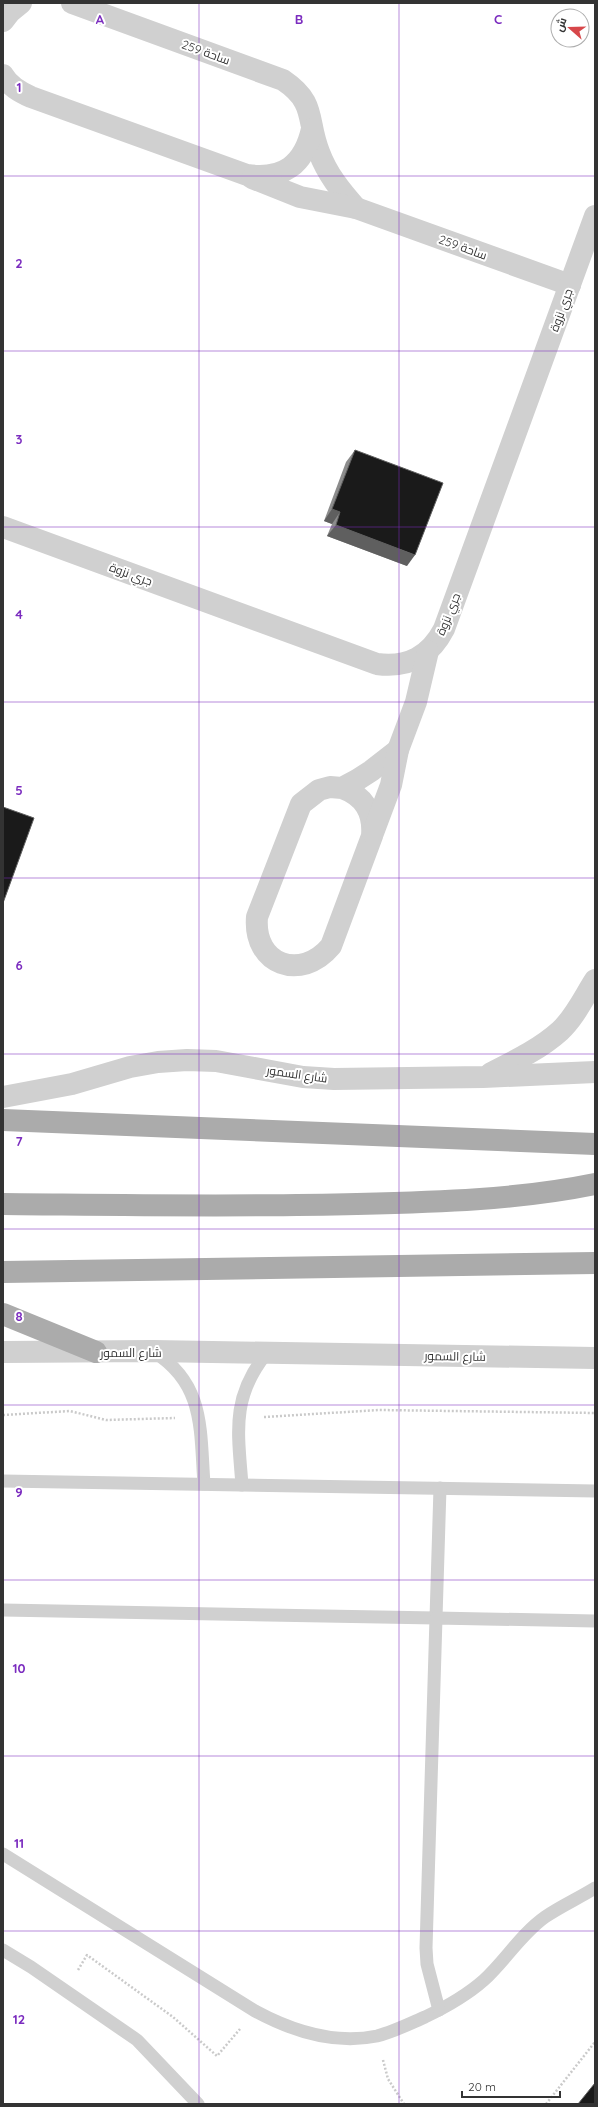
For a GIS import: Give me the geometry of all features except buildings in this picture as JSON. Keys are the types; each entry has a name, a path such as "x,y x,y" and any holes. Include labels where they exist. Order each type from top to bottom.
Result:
{"main road":[{"path":"3,1120 595,1144"},
{"path":"3,1204 300,1205 464,1201 572,1189 595,1184"},
{"path":"3,1272 595,1263"},
{"path":"3,1314 96,1352"}],"street":[{"path":"3,21 10,12 21,3"},
{"name":"ساحة 259","path":"72,3 283,80 295,89 305,100 310,114 312,129 318,151 328,172 341,191 356,208"},
{"name":"ساحة 259","path":"3,75 6,81 18,91 31,97 247,175 300,197 356,208 570,286"},
{"name":"ساحة 259","path":"247,175 262,177 277,175 290,168 301,158 309,144 312,129"},
{"name":"جري نزوة","path":"3,527 377,664 391,666 405,664 417,659 438,641 444,629 595,216"},
{"path":"372,836 373,826 367,806 360,797 342,788 330,787 319,790 301,804 257,918 256,930 259,942 276,960 288,965 300,966 312,963 323,956 333,941 391,785 398,750 416,702 428,651"},
{"path":"342,788 371,771 398,750"},
{"path":"483,1076 522,1057 560,1031 574,1015 595,980"},
{"name":"شارع السمور","path":"3,1097 72,1084 130,1067 158,1062 187,1060 216,1061 303,1077 334,1079 595,1072"},
{"name":"شارع السمور","path":"3,1352 153,1351 266,1354 595,1358"}],"lane":[{"path":"153,1351 167,1360 179,1372 189,1386 200,1418 204,1484"},
{"path":"242,1485 238,1418 240,1401 255,1368 266,1354"},
{"path":"3,1480 595,1491"},
{"path":"440,1488 426,1948 427,1964 440,2010"},
{"path":"3,1610 595,1621"},
{"path":"3,1854 278,2024 315,2035 350,2039 377,2036 405,2026 440,2010 466,1995 485,1980 518,1941 545,1918 595,1888"},
{"path":"3,1950 65,1990 137,2040 198,2104"}],"path":[{"path":"238,1418 379,1410 595,1413"},
{"path":"3,1415 70,1411 106,1420 200,1418"},
{"path":"65,1990 87,1955 173,2017 217,2056 255,2011"},
{"path":"377,2036 388,2080 404,2104"},
{"path":"546,2104 595,2042"}]}
